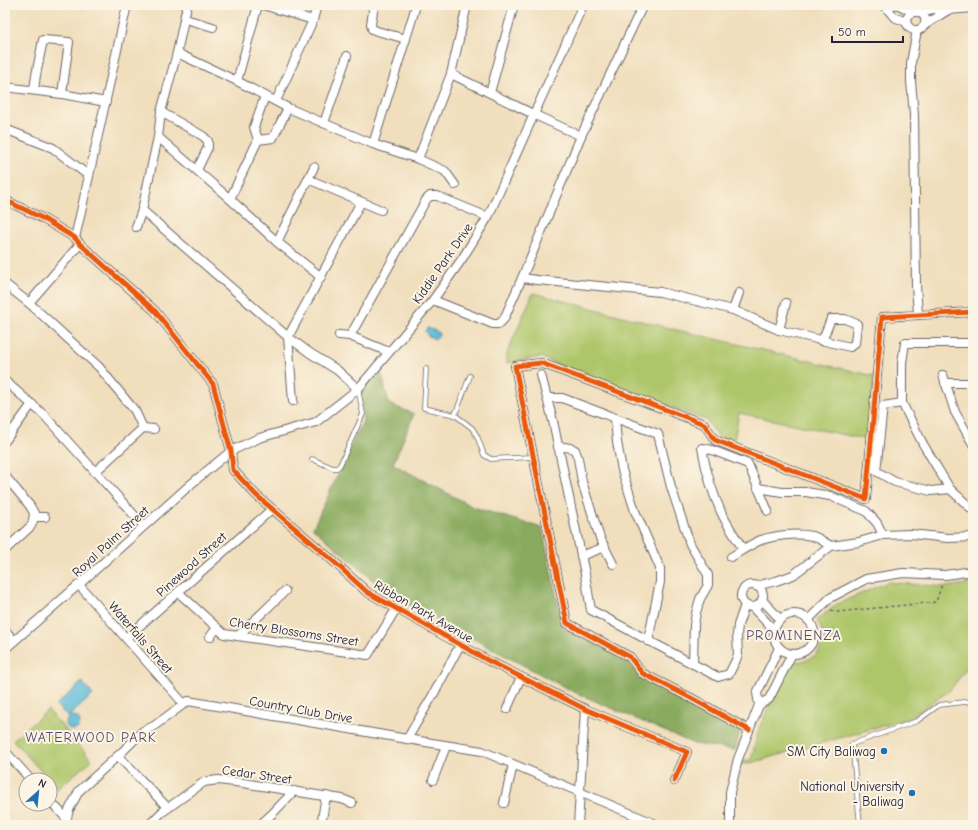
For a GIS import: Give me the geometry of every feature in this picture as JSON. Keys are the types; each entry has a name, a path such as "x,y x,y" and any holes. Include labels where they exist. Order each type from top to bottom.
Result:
{"street":[{"path":"5,13 6,5"},
{"path":"29,303 77,241 128,5"},
{"path":"136,227 142,210 158,137 161,112 188,5"},
{"path":"238,81 258,5"},
{"path":"263,5 313,20"},
{"path":"276,101 313,20 317,5"},
{"path":"374,5 371,24 372,29 406,39"},
{"path":"373,144 416,5"},
{"path":"418,159 451,74 467,5"},
{"path":"490,93 514,5"},
{"name":"Kiddie Park Drive","path":"230,450 259,438 316,422 358,389 433,300 462,259 488,216 583,5"},
{"path":"433,300 492,324 499,324 504,319 581,136 643,5"},
{"path":"884,5 898,5 922,13 925,18 925,25"},
{"path":"884,5 894,17 906,22 912,29 917,30 921,29 948,10"},
{"path":"906,22 908,16 915,10 933,8 948,10 973,8"},
{"path":"185,19 213,27"},
{"path":"917,30 911,63 911,81 914,115 916,285 918,314"},
{"path":"34,90 43,40 70,42 62,94"},
{"path":"177,53 238,81 288,108 373,144 418,159 444,171 455,185"},
{"path":"324,123 347,56"},
{"path":"451,74 534,115 581,136"},
{"path":"5,87 62,94 106,102"},
{"path":"230,199 258,140 254,127 265,96"},
{"path":"258,140 273,138 288,108"},
{"path":"161,112 203,136 208,141 208,147 197,170"},
{"path":"5,129 53,148 90,176"},
{"path":"158,137 277,242 321,277"},
{"path":"277,242 314,167"},
{"path":"308,179 381,210"},
{"path":"350,336 426,200 430,196 437,196 488,216"},
{"name":"Ribbon Park Avenue","path":"5,200 42,218 77,241 155,311 213,384 230,450 233,470 256,495 367,592 489,661 585,709 687,752 674,781"},
{"path":"293,401 288,337 361,202"},
{"path":"142,210 288,337 337,370 358,389"},
{"path":"522,278 660,292 733,310 778,330 822,341 850,347 855,343 857,324 845,319 831,319 822,341"},
{"path":"5,284 29,303 99,367 135,411 143,428"},
{"path":"733,310 739,293"},
{"path":"778,330 786,303"},
{"path":"749,730 642,673 630,657 567,623 515,366 541,363 704,424 715,440 866,499 882,316 973,312"},
{"path":"339,335 350,336 389,352"},
{"path":"973,343 905,343 902,363 902,404 923,444 950,489 973,510"},
{"path":"541,375 558,447 591,610 718,677 729,674 736,660 738,654 738,625 749,606"},
{"path":"973,383 944,379 955,412 973,444"},
{"path":"5,381 44,415 144,526"},
{"path":"547,398 562,398 658,434 671,487 690,544 708,575 708,585 700,599 696,613 694,626 693,664"},
{"path":"5,441 32,404"},
{"path":"902,404 883,406 876,471 895,482 902,484 931,491 950,489"},
{"path":"615,418 617,442 622,470 635,511 660,568 660,582 648,641"},
{"path":"96,472 143,428 154,429"},
{"path":"558,447 571,447 575,450 578,458 582,482 600,538 613,564"},
{"path":"743,550 722,514 716,500 706,472 702,448 712,450 748,464 768,511"},
{"name":"Royal Palm Street","path":"5,649 230,450"},
{"path":"5,476 34,513 31,526 5,550"},
{"path":"758,488 782,492 806,492 830,496 866,511 877,523 883,535"},
{"name":"Pinewood Street","path":"126,638 272,509"},
{"path":"34,517 45,517"},
{"path":"774,630 742,599 743,590 749,586 776,582 793,575 831,546 859,542 883,535 911,534 948,538 973,537"},
{"path":"731,556 762,540 778,536 813,536 831,546"},
{"path":"581,556 605,547"},
{"path":"809,619 830,598 866,579 903,573 945,574 973,571"},
{"name":"Waterfalls Street","path":"78,585 184,704"},
{"path":"749,606 758,605 762,600 763,594 756,586"},
{"path":"238,636 285,591"},
{"name":"Cherry Blossoms Street","path":"178,592 224,634 368,655 396,609"},
{"path":"762,600 780,619"},
{"path":"798,614 809,619 814,626 815,635 813,643 808,650 800,654 792,654 779,648 774,636 774,630 780,619 785,615 798,614"},
{"path":"210,637 217,628"},
{"path":"5,630 14,641"},
{"path":"407,739 434,695 460,645"},
{"path":"730,825 730,792 738,759 759,705 757,693 779,648"},
{"path":"759,705 769,699 792,654"},
{"path":"507,709 521,677"},
{"name":"Country Club Drive","path":"184,704 188,701 482,751 658,825"},
{"path":"66,822 69,810 79,791 144,731 154,726 184,704"},
{"path":"578,825 585,709"},
{"path":"432,780 446,746"},
{"path":"5,751 24,772"},
{"path":"118,756 168,808"},
{"path":"504,803 513,765"},
{"name":"Cedar Street","path":"149,825 161,813 204,782 218,780 342,798 352,803"},
{"path":"260,825 294,791"},
{"path":"321,825 326,796"},
{"path":"58,812 66,822"}],"lane":[{"path":"426,369 424,408 455,415 472,428 477,436 484,455 490,459 533,457"},
{"path":"455,415 470,376"},
{"path":"312,458 333,468 337,468 340,465 363,414 358,389"},
{"path":"860,825 852,744 917,721 939,704 973,701"}],"path":[{"path":"821,607 837,612 936,602 945,574"}],"green space":[{"path":"533,293 673,329 874,376 869,440 739,413 734,442 719,437 706,420 567,369 541,357 507,363 507,353"},
{"path":"381,372 389,404 414,414 393,464 473,507 542,528 563,628 627,660 642,680 740,731 735,750 694,744 572,691 390,595 313,528 363,421 361,398 364,386"},
{"path":"888,582 945,587 973,583 973,661 949,691 907,719 747,764 741,764 743,760 751,760 759,728 792,661 808,659 814,656 819,650 823,637 817,621 818,619 837,604"},
{"path":"48,710 92,760 58,788 58,772 42,772 13,740"}],"water":[{"path":"428,328 438,332 438,337 435,339 428,336 425,331"},
{"path":"82,682 93,695 68,717 56,705"},
{"path":"70,716 76,716 80,720 80,726 76,730 70,730 66,726 66,720"}],"cycle path":[{"path":"5,200 42,218 75,238 155,311 213,384 231,451 233,470 256,495 367,592 489,661 585,709 687,752 674,781"},
{"path":"749,730 642,673 630,657 567,623 515,366 541,363 704,424 715,440 866,499 882,317 973,312"}],"place":[{"name":"SM City Baliwag","path":"884,751"},
{"name":"National University - Baliwag","path":"912,793"}],"district":[{"name":"PROMINENZA","path":"794,635"},
{"name":"WATERWOOD PARK","path":"91,737"}]}
